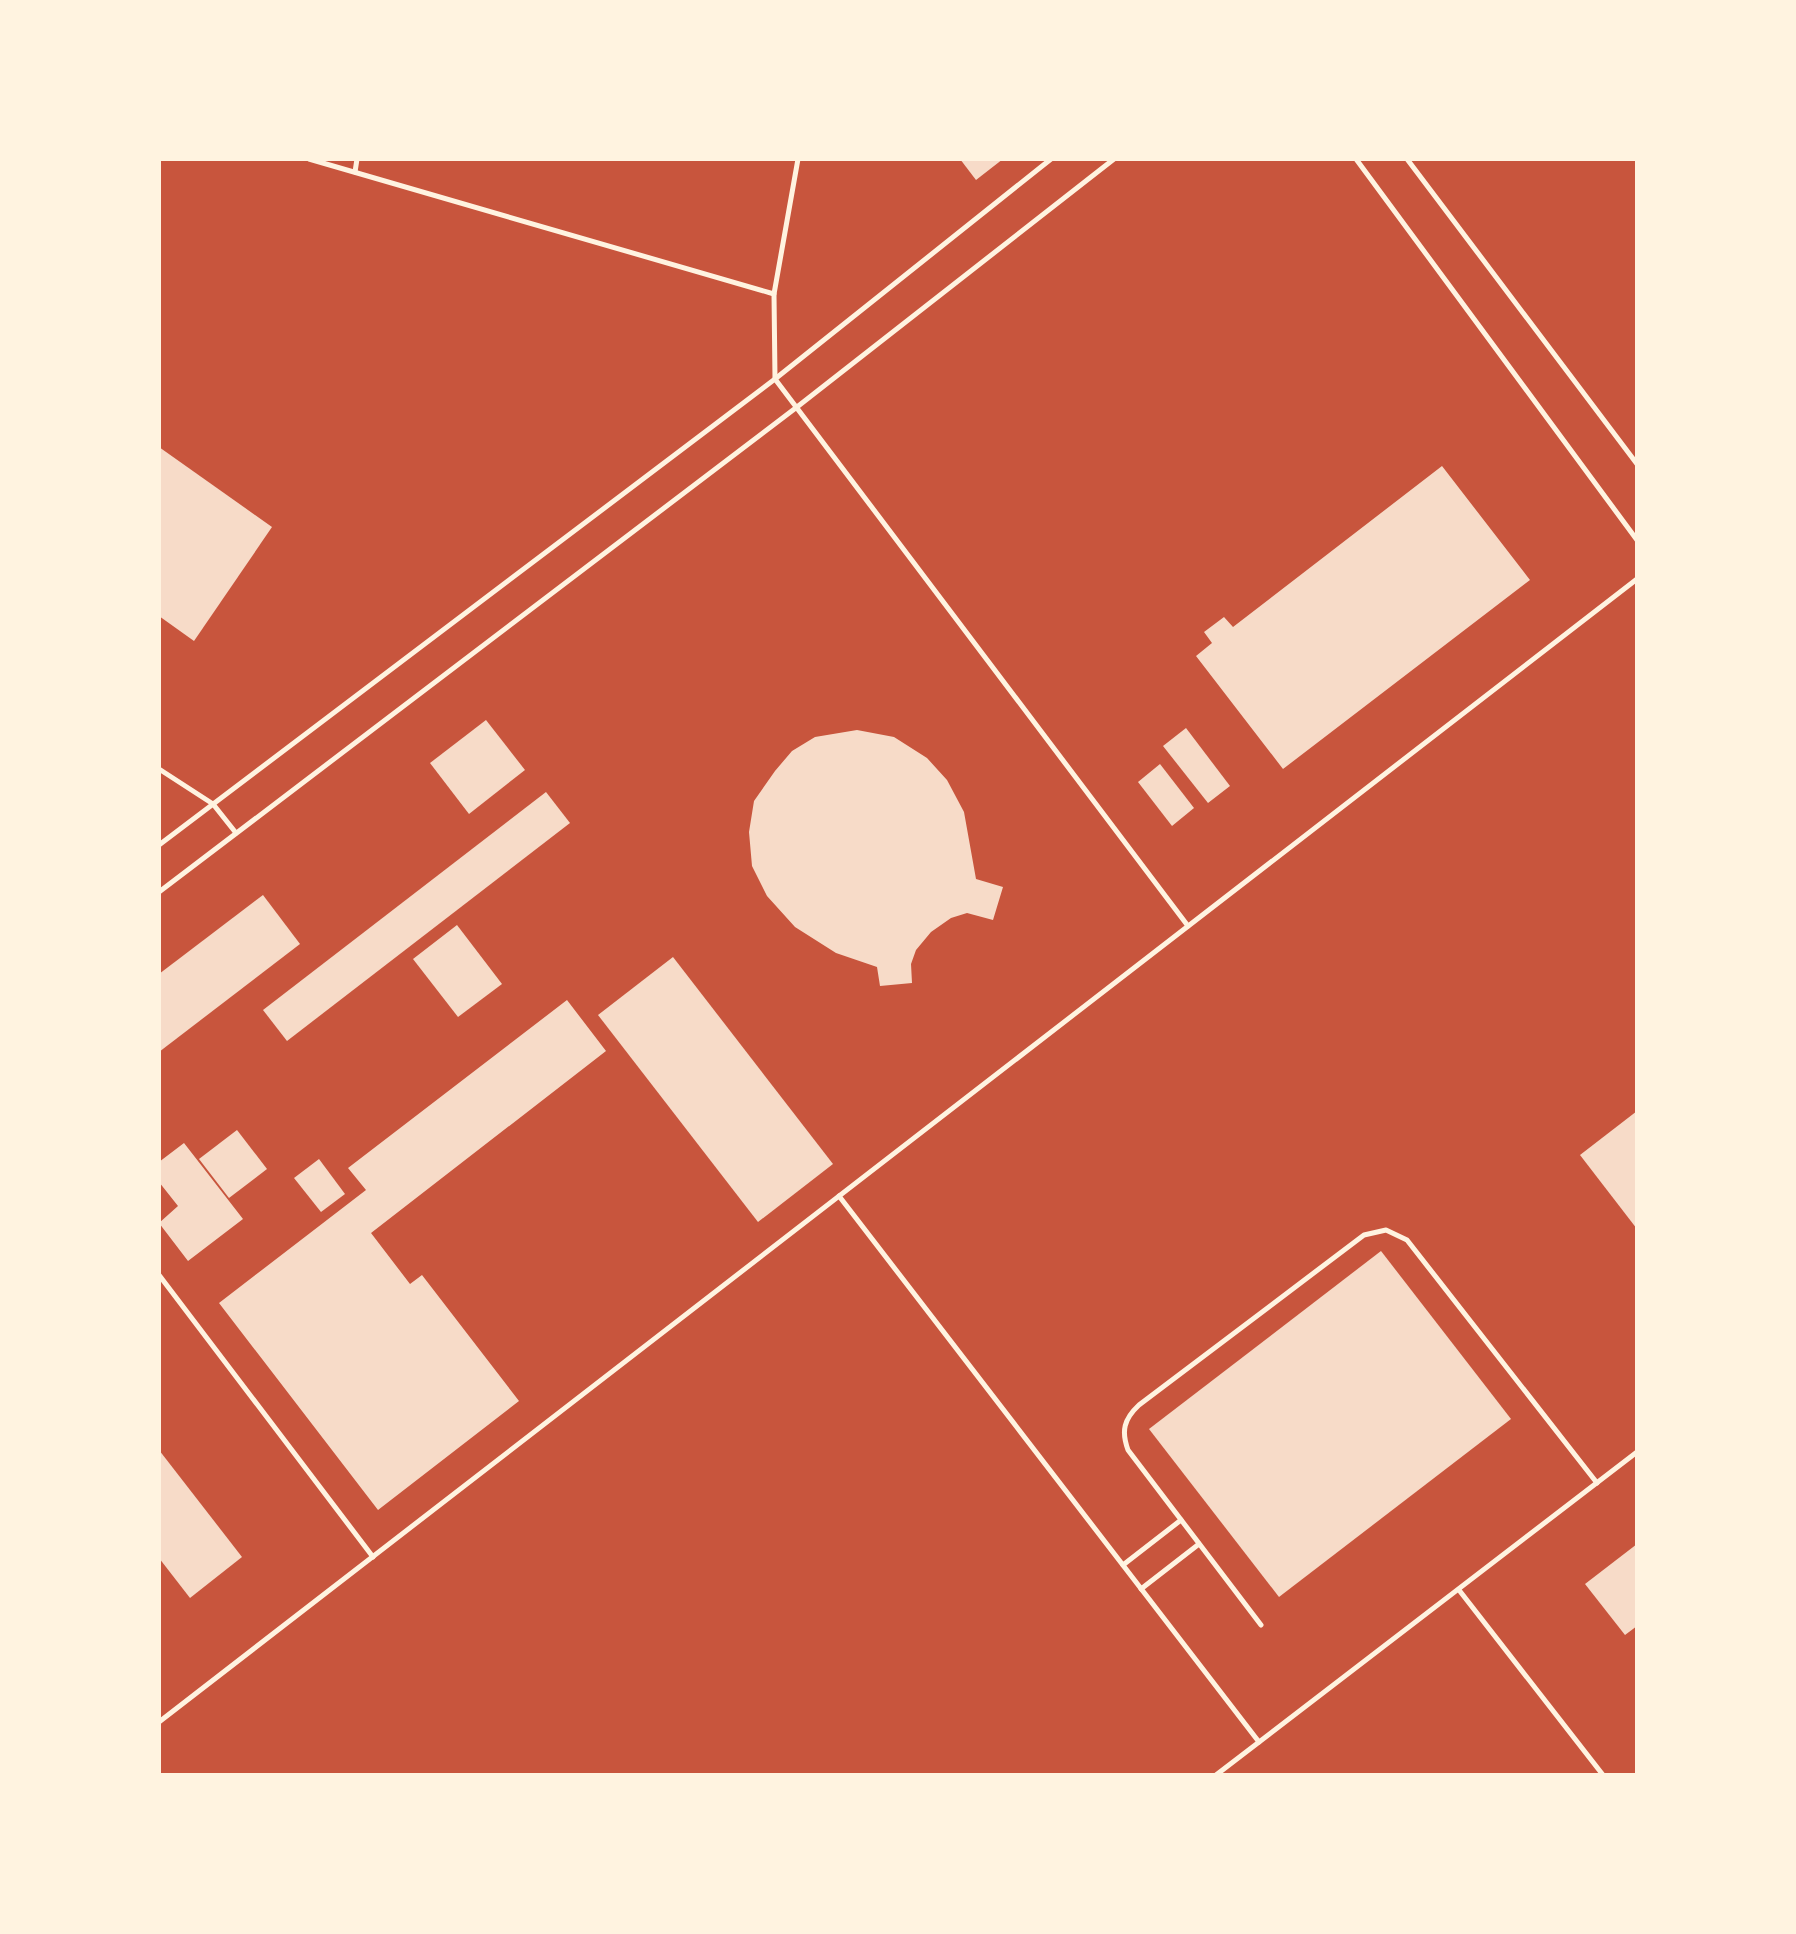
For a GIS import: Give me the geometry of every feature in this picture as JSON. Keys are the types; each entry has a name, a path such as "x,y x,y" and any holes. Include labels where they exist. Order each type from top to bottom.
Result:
{"lane":[{"path":"309,159 774,293"},
{"path":"355,172 357,159"},
{"path":"798,159 774,293 775,379 1188,926"},
{"path":"159,845 775,379 1052,159"},
{"path":"159,892 797,407 1114,159"},
{"path":"1356,159 1637,540"},
{"path":"1407,159 1637,464"},
{"path":"159,1722 1637,579"},
{"path":"159,769 213,804 236,833"},
{"path":"839,1196 1259,1742"},
{"path":"1261,1625 1128,1450 1124,1426 1130,1414 1364,1235 1374,1231 1397,1233 1407,1240 1597,1483"},
{"path":"159,1275 373,1557"},
{"path":"1216,1775 1637,1452"},
{"path":"1123,1565 1181,1520"},
{"path":"1141,1590 1199,1544"},
{"path":"1459,1590 1603,1775"}],"building":[{"path":"960,159 1003,159 976,180"},
{"path":"159,447 272,527 194,641 159,616"},
{"path":"1442,466 1530,580 1283,769 1196,656 1212,643 1204,632 1224,617 1233,627"},
{"path":"486,720 525,770 469,814 430,763"},
{"path":"1186,728 1230,786 1208,803 1163,746"},
{"path":"857,730 894,737 927,758 947,780 964,812 976,879 1003,887 993,920 967,913 951,918 931,932 916,950 911,964 912,983 880,986 877,967 836,953 795,927 767,896 752,866 749,832 754,801 775,771 792,751 815,737"},
{"path":"1160,764 1194,808 1172,826 1138,782"},
{"path":"546,792 570,823 287,1041 263,1010"},
{"path":"263,895 300,944 159,1052 159,974"},
{"path":"457,925 502,984 458,1017 413,959"},
{"path":"673,957 833,1164 758,1222 598,1015"},
{"path":"567,1000 606,1051 371,1233 410,1284 422,1275 519,1401 378,1510 219,1303 366,1190 348,1168"},
{"path":"1637,1111 1637,1229 1580,1155"},
{"path":"237,1130 267,1169 229,1198 199,1159"},
{"path":"184,1143 243,1219 188,1261 159,1223 178,1206 159,1182 159,1162"},
{"path":"319,1159 345,1194 321,1212 294,1178"},
{"path":"1381,1251 1511,1419 1279,1597 1149,1429"},
{"path":"159,1450 242,1557 190,1598 159,1558"},
{"path":"1637,1544 1637,1626 1625,1635 1585,1584"}]}
